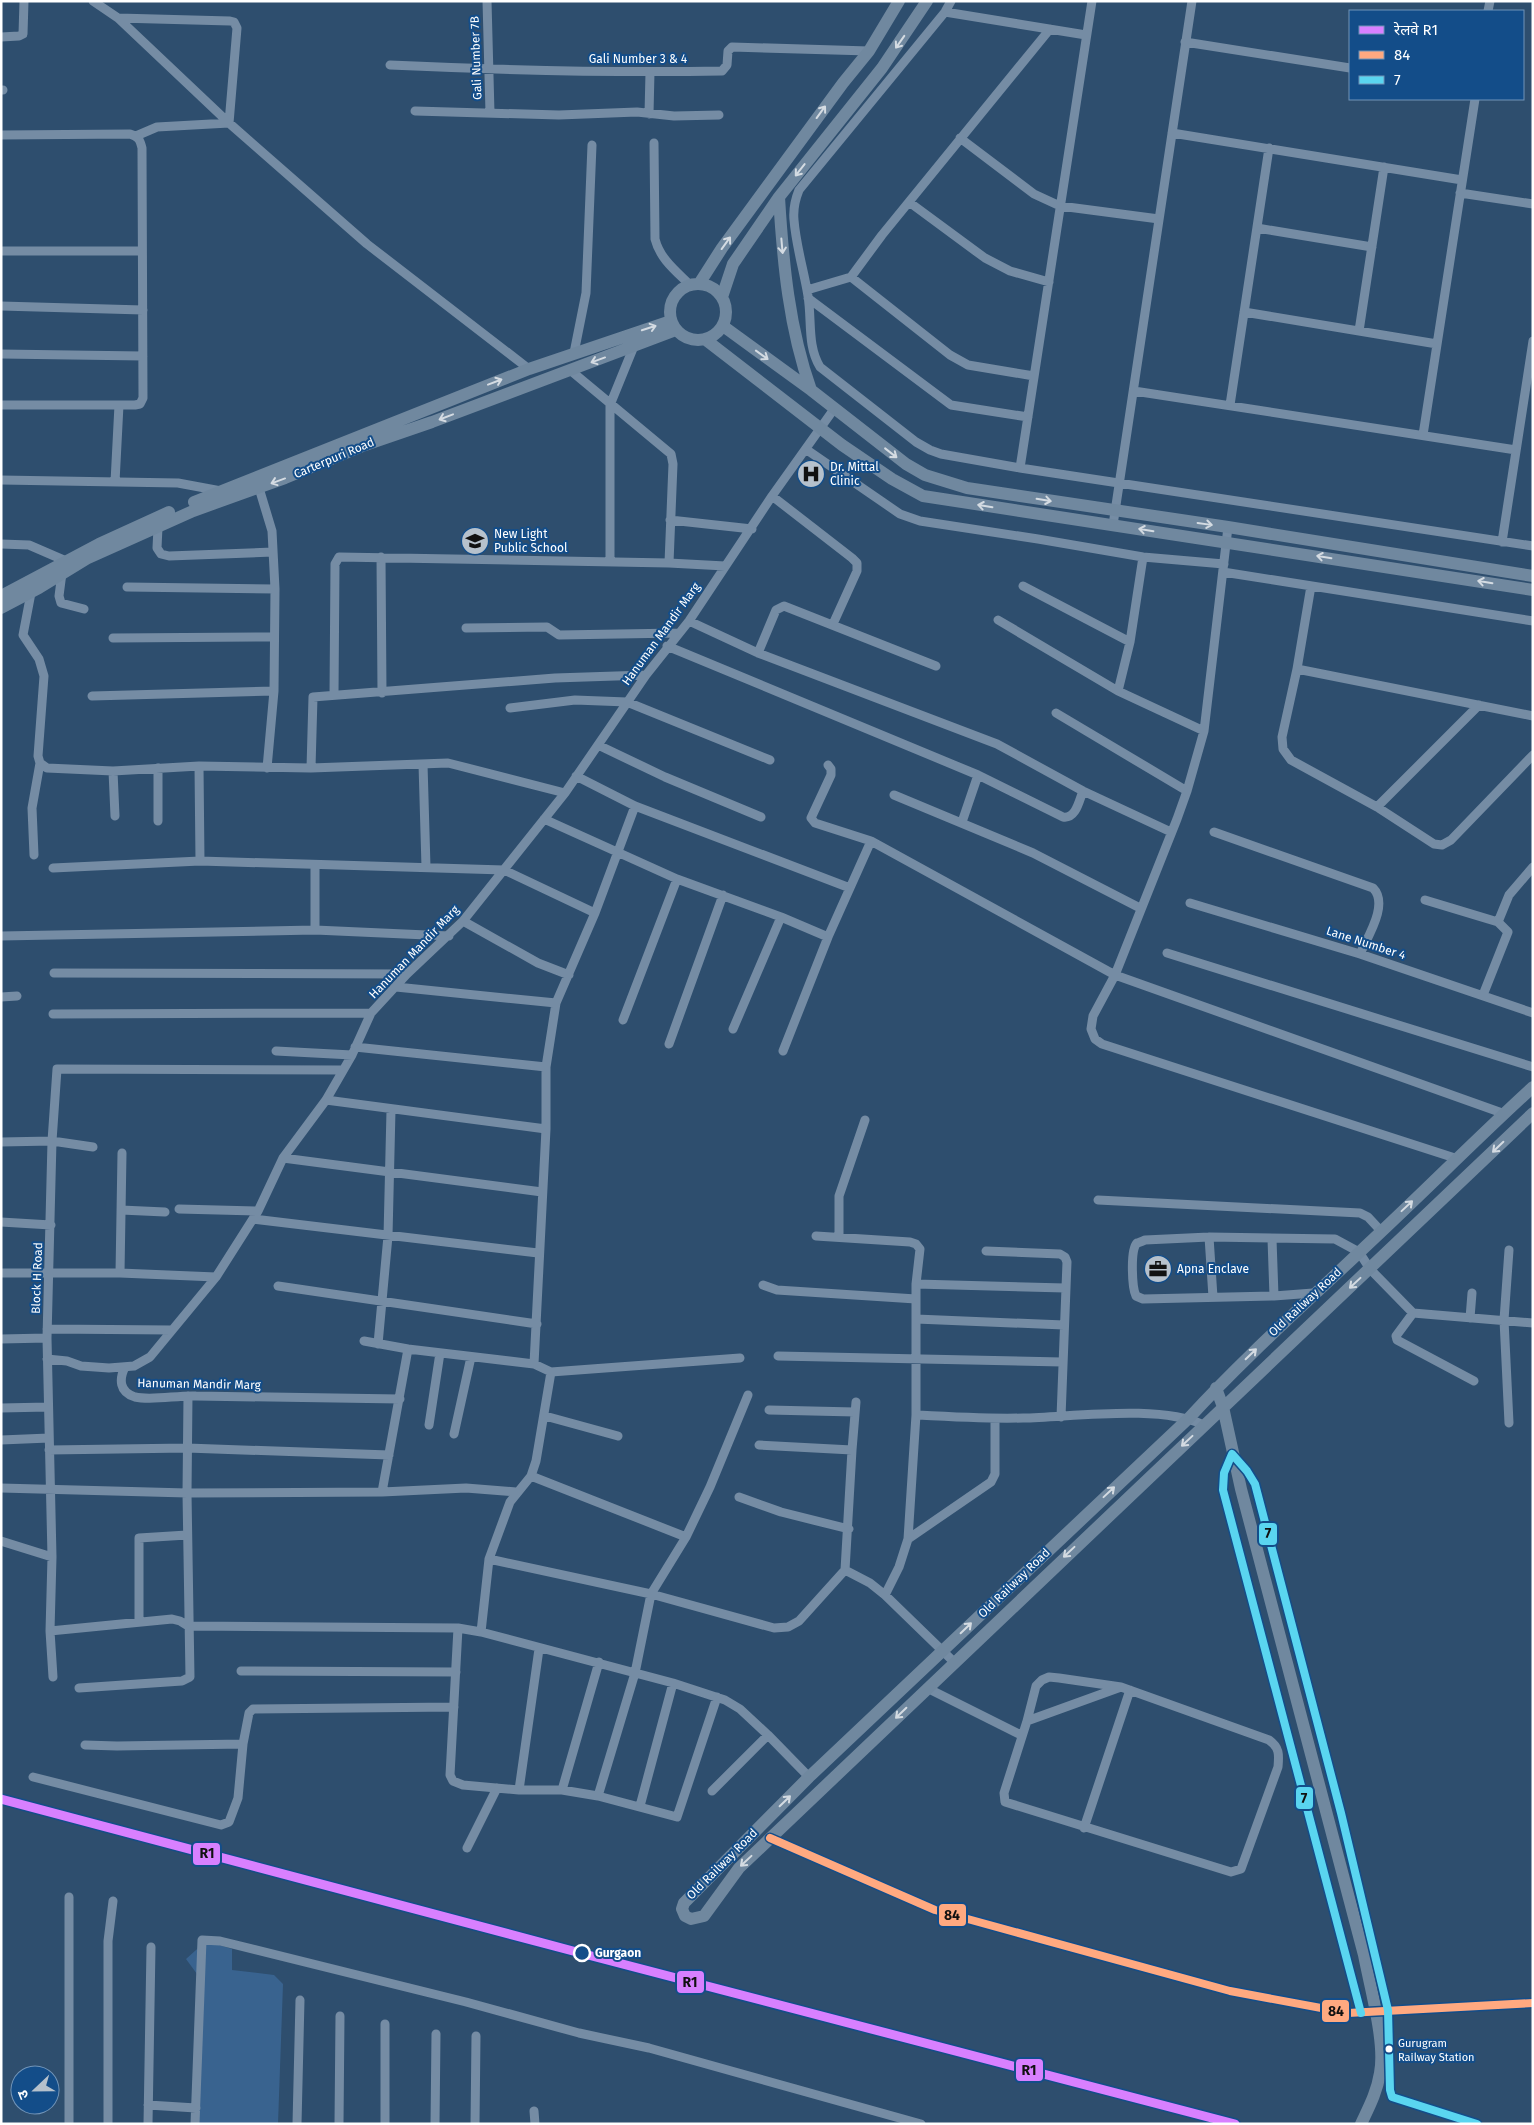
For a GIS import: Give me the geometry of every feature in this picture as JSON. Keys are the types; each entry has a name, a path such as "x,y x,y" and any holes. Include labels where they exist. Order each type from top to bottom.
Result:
{"main road":[{"path":"694,285 715,290 722,298 726,314 723,326 715,335 706,340 694,341 685,337 674,325 670,310 673,299 680,291 694,285 722,248 843,83 869,51 898,1"},
{"path":"722,298 733,264 779,197 882,68 927,1"},
{"path":"779,197 784,262 794,330 811,390"},
{"name":"Carterpuri Road","path":"1,596 116,536 220,490 529,368 574,353 674,325"},
{"name":"Carterpuri Road","path":"1,608 31,593 88,558 193,511 259,488 365,445 432,422 634,346 674,325"},
{"path":"723,326 811,390 906,464 934,478 967,488 1228,527 1533,576"},
{"path":"706,340 892,480 923,496 1533,590"},
{"name":"Old Railway Road","path":"1533,1087 1359,1252 1313,1293 1216,1388 1189,1418 809,1777 684,1903 682,1909 685,1916 692,1919 704,1916 739,1868 1533,1113"},
{"path":"1216,1388 1223,1407 1232,1454 1364,1955 1381,2051 1381,2072 1376,2091 1361,2124"}],"street":[{"path":"1,37 23,34 24,1"},
{"path":"93,1 118,18 229,123 366,244 529,368"},
{"name":"Gali Number 7B","path":"487,1 490,113"},
{"path":"951,1 945,12 798,190 794,203 794,220 807,294 814,358 820,367 916,442 941,454 1020,468 1533,546"},
{"path":"1020,468 1092,1"},
{"path":"1113,525 1192,1"},
{"path":"945,12 1086,36"},
{"path":"118,18 234,22 237,28 229,123"},
{"path":"807,294 851,277 960,138 1050,29"},
{"path":"1186,42 1349,68"},
{"name":"Gali Number 3 & 4","path":"390,65 650,72 722,71 727,65 728,51 732,47 869,51"},
{"path":"649,114 650,72"},
{"path":"1423,435 1475,100"},
{"path":"416,111 559,115 637,112 649,114 719,115"},
{"path":"136,136 157,127 229,123"},
{"path":"1172,133 1462,180"},
{"path":"1,135 130,134 140,140 142,148 143,310 143,398 140,404 1,405"},
{"path":"960,138 1034,194 1060,206 1159,219"},
{"path":"654,143 655,239 657,248 664,260 694,285"},
{"path":"574,353 586,293 592,145"},
{"path":"1230,406 1269,148"},
{"path":"1359,331 1384,167"},
{"path":"1460,193 1533,204"},
{"path":"909,202 985,258 1010,271 1049,282"},
{"path":"1257,228 1372,247"},
{"path":"1,251 142,251"},
{"path":"851,277 950,354 968,365 1034,376"},
{"path":"807,294 951,405 1028,417"},
{"path":"1,306 143,310"},
{"path":"1244,312 1437,344"},
{"path":"1502,542 1533,342"},
{"path":"610,562 610,405 634,346"},
{"path":"1,354 143,356"},
{"path":"570,370 610,405 665,447 671,454 673,464 669,563"},
{"path":"1134,391 1516,450"},
{"path":"115,482 119,405"},
{"name":"Hanuman Mandir Marg","path":"400,1399 134,1397 122,1388 120,1377 125,1367 134,1366 150,1357 216,1277 255,1215 284,1158 326,1100 372,1013 407,974 463,921 565,793 646,675 667,646 689,621 772,496 807,450 834,409"},
{"path":"807,450 900,514 920,521 1038,539 1142,558 1223,568 1311,586 1533,621"},
{"path":"1,480 178,483 220,490"},
{"path":"259,488 272,531 275,589 274,691 267,768"},
{"path":"772,496 857,564 858,571 833,624"},
{"path":"670,520 752,528"},
{"path":"158,527 157,548 161,554 169,556 273,552"},
{"path":"1228,527 1204,731 1187,791 1115,974 1093,1016 1091,1028 1095,1039 1102,1044 1458,1159"},
{"path":"1,544 29,545 66,561"},
{"path":"334,695 336,564 339,557 669,563 725,566"},
{"path":"381,557 382,693"},
{"path":"1118,691 1130,642 1142,558"},
{"path":"62,573 59,596 61,603 84,609"},
{"path":"1023,586 1130,642"},
{"path":"1311,586 1297,669 1282,737 1283,749 1291,760 1376,807 1434,844 1442,845 1451,840 1533,755"},
{"path":"127,587 275,589"},
{"path":"31,593 24,635 39,659 44,676 38,747 40,763 32,797 34,855"},
{"path":"758,653 776,610 781,606 833,624 936,666"},
{"path":"998,620 1118,691 1204,731"},
{"path":"689,621 758,653 997,744 1083,791 1171,832"},
{"path":"466,628 547,627 559,635 679,633"},
{"path":"113,638 274,637"},
{"path":"667,646 978,776 1066,818 1074,814 1083,791"},
{"path":"1297,669 1533,716"},
{"path":"311,768 313,696 382,693 555,678 646,675"},
{"path":"92,696 274,691"},
{"path":"510,708 575,700 627,702 770,760"},
{"path":"1376,807 1479,705"},
{"path":"1056,714 1187,791"},
{"path":"598,745 665,777 761,817"},
{"path":"40,763 47,768 56,769 113,771 199,766 311,768 448,763 565,793"},
{"path":"423,764 426,867"},
{"path":"828,764 831,775 812,820 815,823 872,841 1115,974 1505,1114"},
{"path":"199,766 200,861"},
{"path":"158,768 158,821"},
{"path":"113,771 115,816"},
{"path":"576,776 635,806 850,888"},
{"path":"962,822 978,776"},
{"path":"894,795 1034,853 1140,908"},
{"path":"534,1364 537,1324 538,1253 546,1129 546,1067 556,1003 595,913 616,852 635,806"},
{"path":"544,820 677,879 781,917 828,937"},
{"path":"1214,832 1373,888 1378,893 1380,901 1377,914 1360,954"},
{"path":"783,1050 828,937 872,841"},
{"path":"53,868 200,861 504,870 595,913"},
{"path":"315,865 315,930"},
{"path":"1498,922 1509,895 1533,867"},
{"path":"623,1020 677,879"},
{"path":"669,1044 723,896"},
{"path":"1425,900 1498,922 1508,932 1483,995"},
{"name":"Lane Number 4","path":"1190,903 1360,954 1533,1013"},
{"path":"733,1029 781,917"},
{"path":"463,921 538,963 569,975"},
{"path":"1,936 315,930 449,936"},
{"path":"1167,953 1533,1067"},
{"path":"54,973 407,974"},
{"path":"396,987 556,1003"},
{"path":"1,997 17,996"},
{"path":"53,1014 372,1013"},
{"path":"276,1051 353,1051 546,1067"},
{"name":"Block H Road","path":"54,1678 50,1630 52,1557 47,1334 52,1141 57,1069 343,1070"},
{"path":"326,1100 546,1129"},
{"path":"378,1344 388,1236 391,1110"},
{"path":"839,1237 839,1196 865,1120"},
{"path":"1,1142 52,1141 93,1146"},
{"path":"120,1273 122,1153"},
{"path":"284,1158 542,1192"},
{"path":"1098,1200 1360,1213 1381,1231"},
{"path":"179,1209 255,1215 388,1236 538,1253"},
{"path":"120,1210 165,1212"},
{"path":"1,1222 51,1225"},
{"path":"816,1236 910,1242 916,1244 920,1249 916,1284 916,1415 908,1539 899,1567 885,1595"},
{"path":"1209,1237 1213,1297"},
{"path":"1313,1293 1274,1296 1143,1299 1136,1296 1132,1289 1134,1249 1138,1243 1145,1240 1209,1237 1336,1239 1359,1252 1370,1269 1413,1312 1533,1323"},
{"path":"1272,1239 1274,1296"},
{"path":"1509,1250 1504,1320 1509,1423"},
{"path":"986,1251 1060,1254 1065,1257 1067,1262 1062,1362 1062,1417"},
{"path":"1,1274 50,1272 216,1277"},
{"path":"916,1284 1066,1288"},
{"path":"763,1285 777,1290 916,1300"},
{"path":"278,1286 537,1324"},
{"path":"1470,1318 1472,1293"},
{"path":"1413,1312 1396,1336 1396,1340 1474,1381"},
{"path":"916,1319 1064,1325"},
{"path":"1,1339 47,1334 172,1330"},
{"path":"364,1341 408,1349 534,1364 551,1372 740,1358"},
{"path":"382,1492 408,1349"},
{"path":"429,1425 440,1353"},
{"path":"778,1356 1062,1362"},
{"path":"454,1434 471,1357"},
{"path":"47,1359 67,1361 81,1366 125,1367"},
{"path":"481,1632 489,1559 510,1502 516,1492 531,1476 536,1462 551,1372"},
{"path":"598,1796 635,1673 651,1594 686,1537 710,1487 748,1395"},
{"path":"79,1688 185,1680 191,1674 188,1626 187,1535 188,1396"},
{"path":"489,1559 651,1594 774,1628 788,1627 799,1621 845,1570 856,1402"},
{"path":"1,1408 48,1407"},
{"path":"769,1410 856,1412"},
{"path":"916,1415 994,1419 1134,1413 1189,1418 1204,1425"},
{"path":"545,1416 618,1436"},
{"path":"908,1539 992,1482 995,1474 994,1419"},
{"path":"1,1440 49,1438"},
{"path":"759,1445 852,1450"},
{"path":"50,1450 187,1448 389,1455"},
{"path":"1361,2013 1223,1490 1224,1473 1232,1454 1247,1470 1255,1484 1342,1813 1388,2010 1390,2090 1392,2096 1477,2124"},
{"path":"531,1476 686,1537"},
{"path":"1,1488 187,1493 382,1492 466,1488 516,1492"},
{"path":"738,1497 781,1512 849,1528"},
{"path":"139,1622 139,1538 187,1535"},
{"path":"1,1541 52,1557"},
{"path":"845,1570 885,1595 954,1662"},
{"path":"50,1630 172,1619 188,1626 458,1628 481,1632 539,1649 599,1662 673,1682 717,1697 740,1709 809,1777"},
{"path":"458,1628 450,1775 452,1781 463,1785 519,1790 562,1790 598,1796 677,1817 717,1697"},
{"path":"519,1790 539,1649"},
{"path":"562,1790 599,1662"},
{"path":"241,1671 456,1672"},
{"path":"1049,1677 1126,1688 1269,1740 1277,1746 1279,1755 1278,1768 1241,1869 1231,1872 1084,1828 1006,1802 1004,1793 1026,1721 1036,1686 1042,1680 1049,1677"},
{"path":"640,1806 673,1682"},
{"path":"927,1688 1021,1735"},
{"path":"1026,1721 1126,1688"},
{"path":"1084,1828 1126,1688"},
{"path":"33,1777 221,1825 229,1822 238,1798 243,1744 249,1712 254,1709 454,1707"},
{"path":"712,1791 768,1735"},
{"path":"85,1745 243,1744"},
{"path":"467,1848 496,1788"},
{"path":"770,1838 935,1910 1230,1991 1332,2010 1361,2013 1533,2003"},
{"path":"69,1897 69,2124"},
{"path":"108,2124 108,1941 113,1901"},
{"path":"195,2124 202,1940 220,1941 466,2002 579,2033 649,2048 921,2124"},
{"path":"148,2124 151,1947"},
{"path":"297,2124 300,2000"},
{"path":"339,2124 340,2016"},
{"path":"385,2024 385,2124"},
{"path":"435,2124 436,2034"},
{"path":"475,2124 476,2036"},
{"path":"148,2106 196,2108"},
{"path":"534,2111 535,2124"}],"water":[{"path":"206,1941 232,1949 232,1970 274,1975 283,1984 278,2124 194,2124 197,1974 186,1959"}],"rail line":[{"name":"R1","path":"1,1799 1235,2124"}],"transit line":[{"name":"7","path":"1361,2013 1223,1490 1224,1473 1232,1454 1247,1471 1255,1484 1341,1813 1388,2010 1390,2090 1392,2097 1477,2124"},
{"name":"84","path":"770,1838 935,1910 1230,1991 1348,2013 1533,2003"}],"place":[{"name":"Dr. Mittal Clinic","path":"811,474"},
{"name":"New Light Public School","path":"475,541"},
{"name":"Apna Enclave","path":"1158,1269"},
{"name":"Gurgaon","path":"582,1953"},
{"name":"Gurugram Railway Station","path":"1389,2049"}]}
